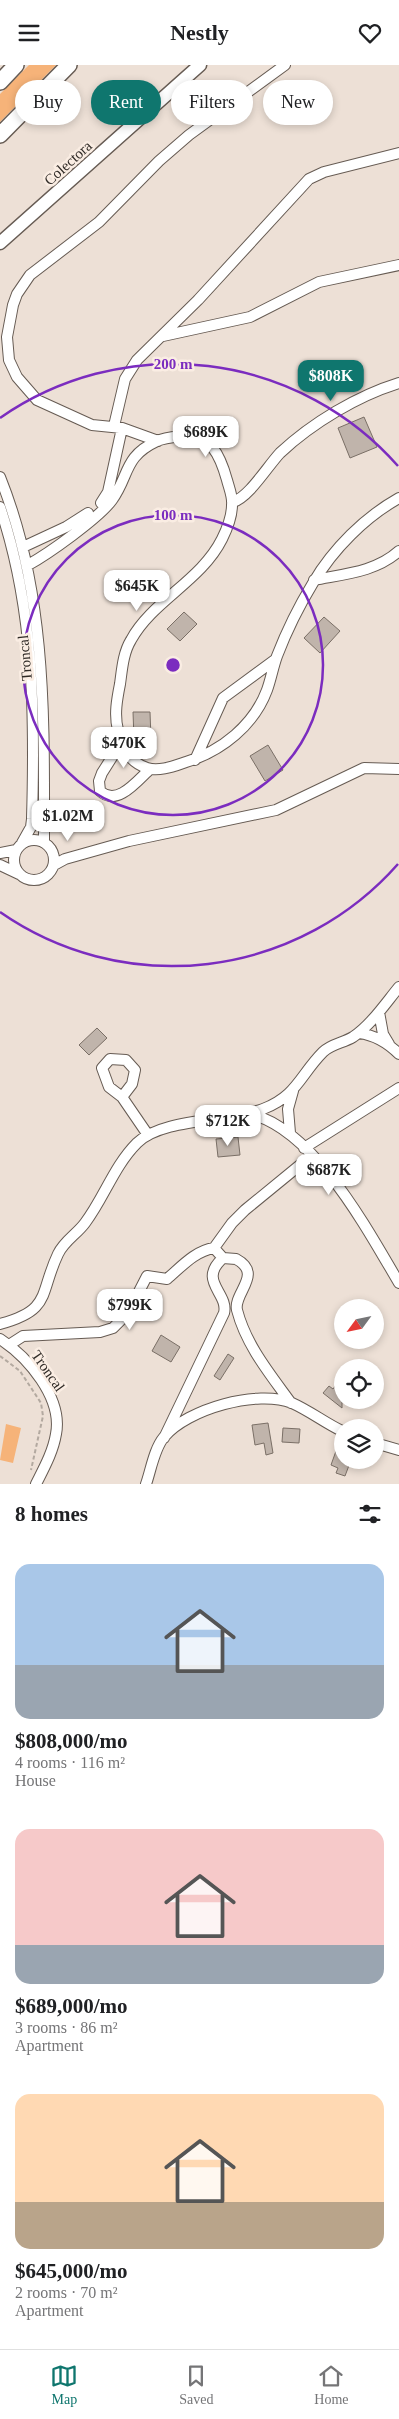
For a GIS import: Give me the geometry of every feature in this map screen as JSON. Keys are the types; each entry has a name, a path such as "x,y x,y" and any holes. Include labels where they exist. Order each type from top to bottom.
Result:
{"highway":[{"path":"0,81 16,65"},
{"path":"0,135 69,65"}],"main road":[{"name":"Colectora","path":"0,243 200,65"}],"street":[{"path":"158,441 118,427 92,425 46,406 26,389 17,377 7,348 10,319 17,294 30,275 99,222 144,174 189,135 285,65"},
{"path":"24,547 66,527 101,504 108,492 125,379 137,360 198,300 309,179 324,172 399,153"},
{"path":"160,337 250,317 319,282 399,265"},
{"path":"233,502 244,497 260,475 281,453 310,430 375,391 399,383"},
{"path":"28,565 47,555 104,508 116,493 130,461 158,441 192,436 211,443 222,464 233,502 228,525 214,552 197,574 145,621 131,640 123,665 116,715 121,743 128,756 136,763 150,769 164,769 195,760 223,745 244,727 257,710 266,691 292,619 314,580 349,537 375,514 399,498"},
{"name":"Troncal","path":"0,477 24,547 35,603 44,702 44,842"},
{"name":"Troncal","path":"0,507 20,577 33,688 32,819 31,827 19,847"},
{"path":"314,580 368,569 385,561 399,551"},
{"path":"195,760 223,697 276,659"},
{"path":"121,743 99,781 100,791 105,796 113,797 122,793 150,769"},
{"path":"0,865 33,880 40,879 51,871 54,865 64,859 129,841 276,809 364,768 399,769"},
{"path":"0,853 19,847 33,839 44,842 52,851 54,865"},
{"path":"19,847 14,863 21,875"},
{"path":"52,851 80,855"},
{"path":"0,1324 20,1318 31,1312 41,1302 58,1254 64,1244 86,1221 108,1182 131,1149 148,1135 163,1129 249,1114 282,1100 293,1091 322,1053 359,1033 399,987"},
{"path":"378,1012 383,1034 389,1044 399,1054"},
{"path":"359,1033 368,1034 389,1044"},
{"path":"4,1342 23,1336 100,1333 112,1329 128,1313 145,1277 167,1279 199,1252 214,1248 245,1209 308,1152 399,1088"},
{"path":"290,1133 288,1114 293,1091"},
{"path":"122,1097 148,1135"},
{"path":"249,1114 275,1123 290,1133 308,1152 341,1190 399,1283"},
{"path":"214,1248 223,1258 230,1258 240,1262 248,1276 245,1288 237,1301 236,1307 253,1349 291,1403"},
{"path":"146,1484 164,1438 225,1310 223,1302 212,1283 215,1268 223,1258"},
{"path":"225,1310 236,1307"},
{"name":"Troncal","path":"4,1342 40,1381 54,1405 57,1432 53,1448 33,1480"},
{"path":"164,1438 180,1424 211,1407 230,1402 263,1399 291,1403 334,1427"},
{"path":"384,1446 399,1450"}],"path":[{"path":"0,1357 20,1371 43,1409 33,1480"}],"shaded area":[{"path":"29,65 56,65 41,80 15,80 15,107 0,122 0,94"},
{"path":"6,1424 21,1428 13,1463 0,1460"}],"building":[{"path":"364,417 377,447 350,458 338,428"},
{"path":"184,612 197,624 180,641 167,629"},
{"path":"324,617 340,631 320,653 304,638"},
{"path":"133,712 150,712 151,739 134,739"},
{"path":"268,745 283,770 265,781 250,756"},
{"path":"97,1028 107,1038 89,1055 79,1045"},
{"path":"238,1137 240,1155 218,1157 216,1139"},
{"path":"161,1335 180,1347 171,1362 152,1351"},
{"path":"228,1354 234,1358 220,1380 214,1376"},
{"path":"329,1386 333,1389 334,1388 334,1402 323,1393"},
{"path":"268,1423 273,1453 266,1455 264,1443 255,1445 252,1425"},
{"path":"283,1428 300,1429 299,1443 282,1442"},
{"path":"338,1469 348,1469 345,1476 336,1473"}]}
